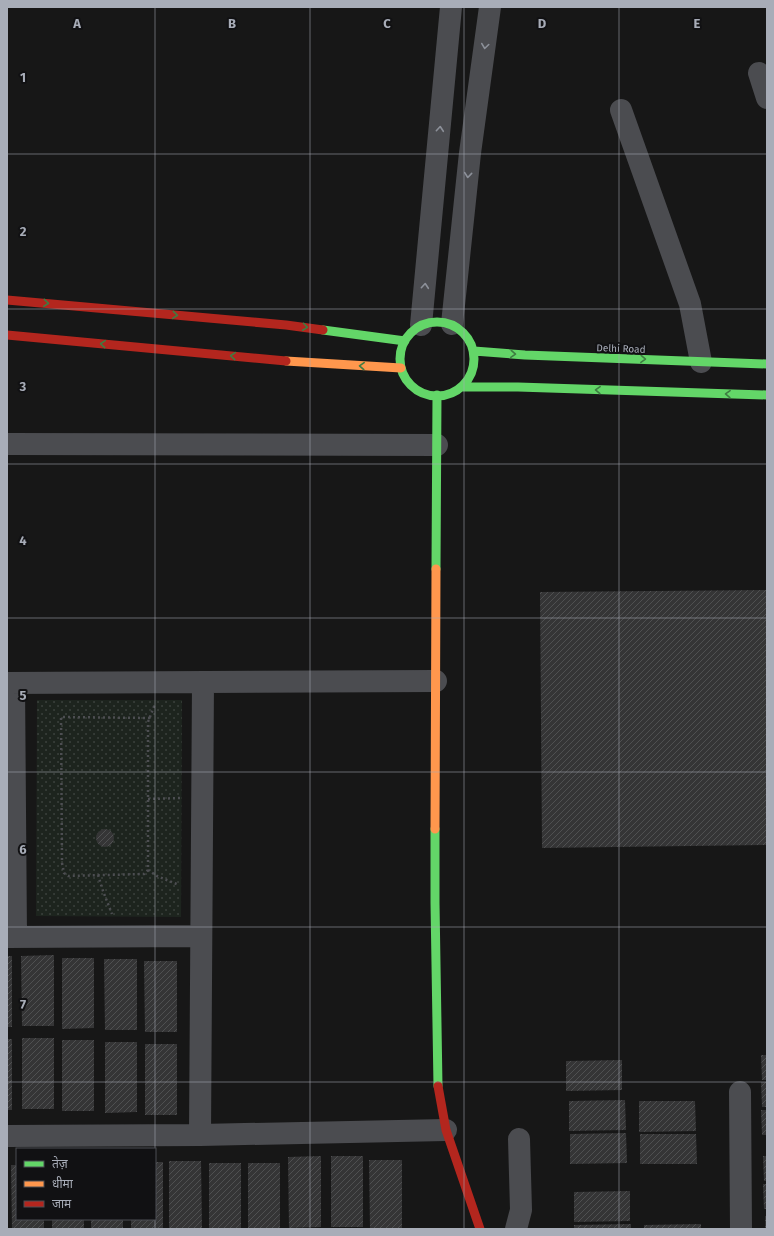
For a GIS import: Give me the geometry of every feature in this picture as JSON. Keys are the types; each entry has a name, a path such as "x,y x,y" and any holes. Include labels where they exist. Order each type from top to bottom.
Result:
{"main road":[{"path":"7,300 286,325 404,341"},
{"path":"433,322 452,324 467,335 474,351 472,372 461,387 443,395 425,394 415,388 404,375 401,368 400,356 404,341 421,325 433,322"},
{"path":"7,335 287,361 401,368"},
{"name":"Delhi Road","path":"474,351 525,355 767,364"},
{"path":"461,387 525,387 767,396"},
{"path":"437,395 435,903 437,1081 446,1130 480,1229"}],"street":[{"path":"421,325 451,7"},
{"path":"452,324 470,153 490,7"},
{"path":"759,73 767,98"},
{"path":"621,110 690,304 701,362"},
{"path":"7,444 437,445"},
{"path":"201,936 11,937 10,683 436,681"},
{"path":"200,1134 202,682"},
{"path":"740,1092 741,1229"},
{"path":"7,1136 446,1130"},
{"path":"516,1229 521,1210 519,1139"}],"path":[{"path":"150,718 61,717 62,863 64,873 68,876 144,874 148,870 148,722 150,718 163,683"},
{"path":"148,799 202,797"},
{"path":"148,870 157,876 181,885 202,889"},
{"path":"98,875 113,916 125,936"}],"shaded area":[{"path":"37,700 182,700 181,917 36,916"}],"building":[{"path":"767,590 767,845 542,848 540,592"},
{"path":"101,829 109,829 114,834 112,845 109,847 101,847 96,842 96,834"},
{"path":"54,955 54,1026 22,1026 21,956"},
{"path":"7,956 12,956 12,1027 7,1027"},
{"path":"62,958 94,958 94,1028 62,1029"},
{"path":"104,959 137,959 137,1030 105,1030"},
{"path":"144,961 177,961 177,1032 145,1032"},
{"path":"22,1038 54,1038 54,1109 22,1109"},
{"path":"7,1039 12,1039 12,1110 7,1110"},
{"path":"62,1040 94,1040 94,1111 62,1111"},
{"path":"105,1042 137,1042 137,1112 105,1113"},
{"path":"145,1044 177,1044 177,1115 145,1115"},
{"path":"761,1055 767,1055 767,1080 762,1080"},
{"path":"622,1060 622,1090 566,1091 566,1061"},
{"path":"761,1082 767,1082 767,1107 762,1107"},
{"path":"625,1100 626,1130 569,1131 569,1101"},
{"path":"639,1101 695,1101 696,1131 639,1132"},
{"path":"761,1110 767,1110 767,1135 762,1135"},
{"path":"626,1133 627,1163 570,1164 570,1134"},
{"path":"640,1134 696,1134 697,1164 640,1164"},
{"path":"321,1156 321,1227 289,1228 288,1157"},
{"path":"331,1156 363,1156 363,1227 331,1227"},
{"path":"763,1156 767,1156 767,1181 764,1181"},
{"path":"369,1160 402,1160 402,1229 370,1229"},
{"path":"169,1161 201,1161 202,1229 169,1229"},
{"path":"156,1162 163,1162 163,1229 131,1229 131,1220 156,1220"},
{"path":"209,1163 241,1163 241,1229 209,1229"},
{"path":"248,1163 280,1163 280,1229 248,1229"},
{"path":"11,1165 16,1165 16,1220 44,1220 44,1229 12,1229"},
{"path":"763,1184 767,1184 767,1209 764,1209"},
{"path":"630,1191 630,1221 574,1222 574,1192"},
{"path":"765,1216 767,1216 767,1228 765,1228"},
{"path":"52,1220 84,1220 84,1229 52,1229"},
{"path":"91,1220 123,1220 123,1229 91,1229"},
{"path":"631,1224 631,1229 574,1229 574,1225"},
{"path":"701,1224 701,1229 644,1229 644,1225"}],"traffic: fast":[{"path":"437,322 451,325 463,333 471,345 474,359 471,373 463,385 451,393 437,396 423,393 411,385 403,373 400,359 403,345 411,333 423,325 437,322"},
{"path":"323,330 405,341"},
{"path":"474,351 525,355 767,364"},
{"path":"461,387 518,387 767,395"},
{"path":"436,569 437,395"},
{"path":"435,829 438,1086"}],"traffic: slow":[{"path":"286,361 401,368"},
{"path":"435,829 436,569"}],"traffic: jam":[{"path":"7,300 286,325 323,330"},
{"path":"7,335 286,361"},
{"path":"438,1086 446,1130 480,1229"}]}
